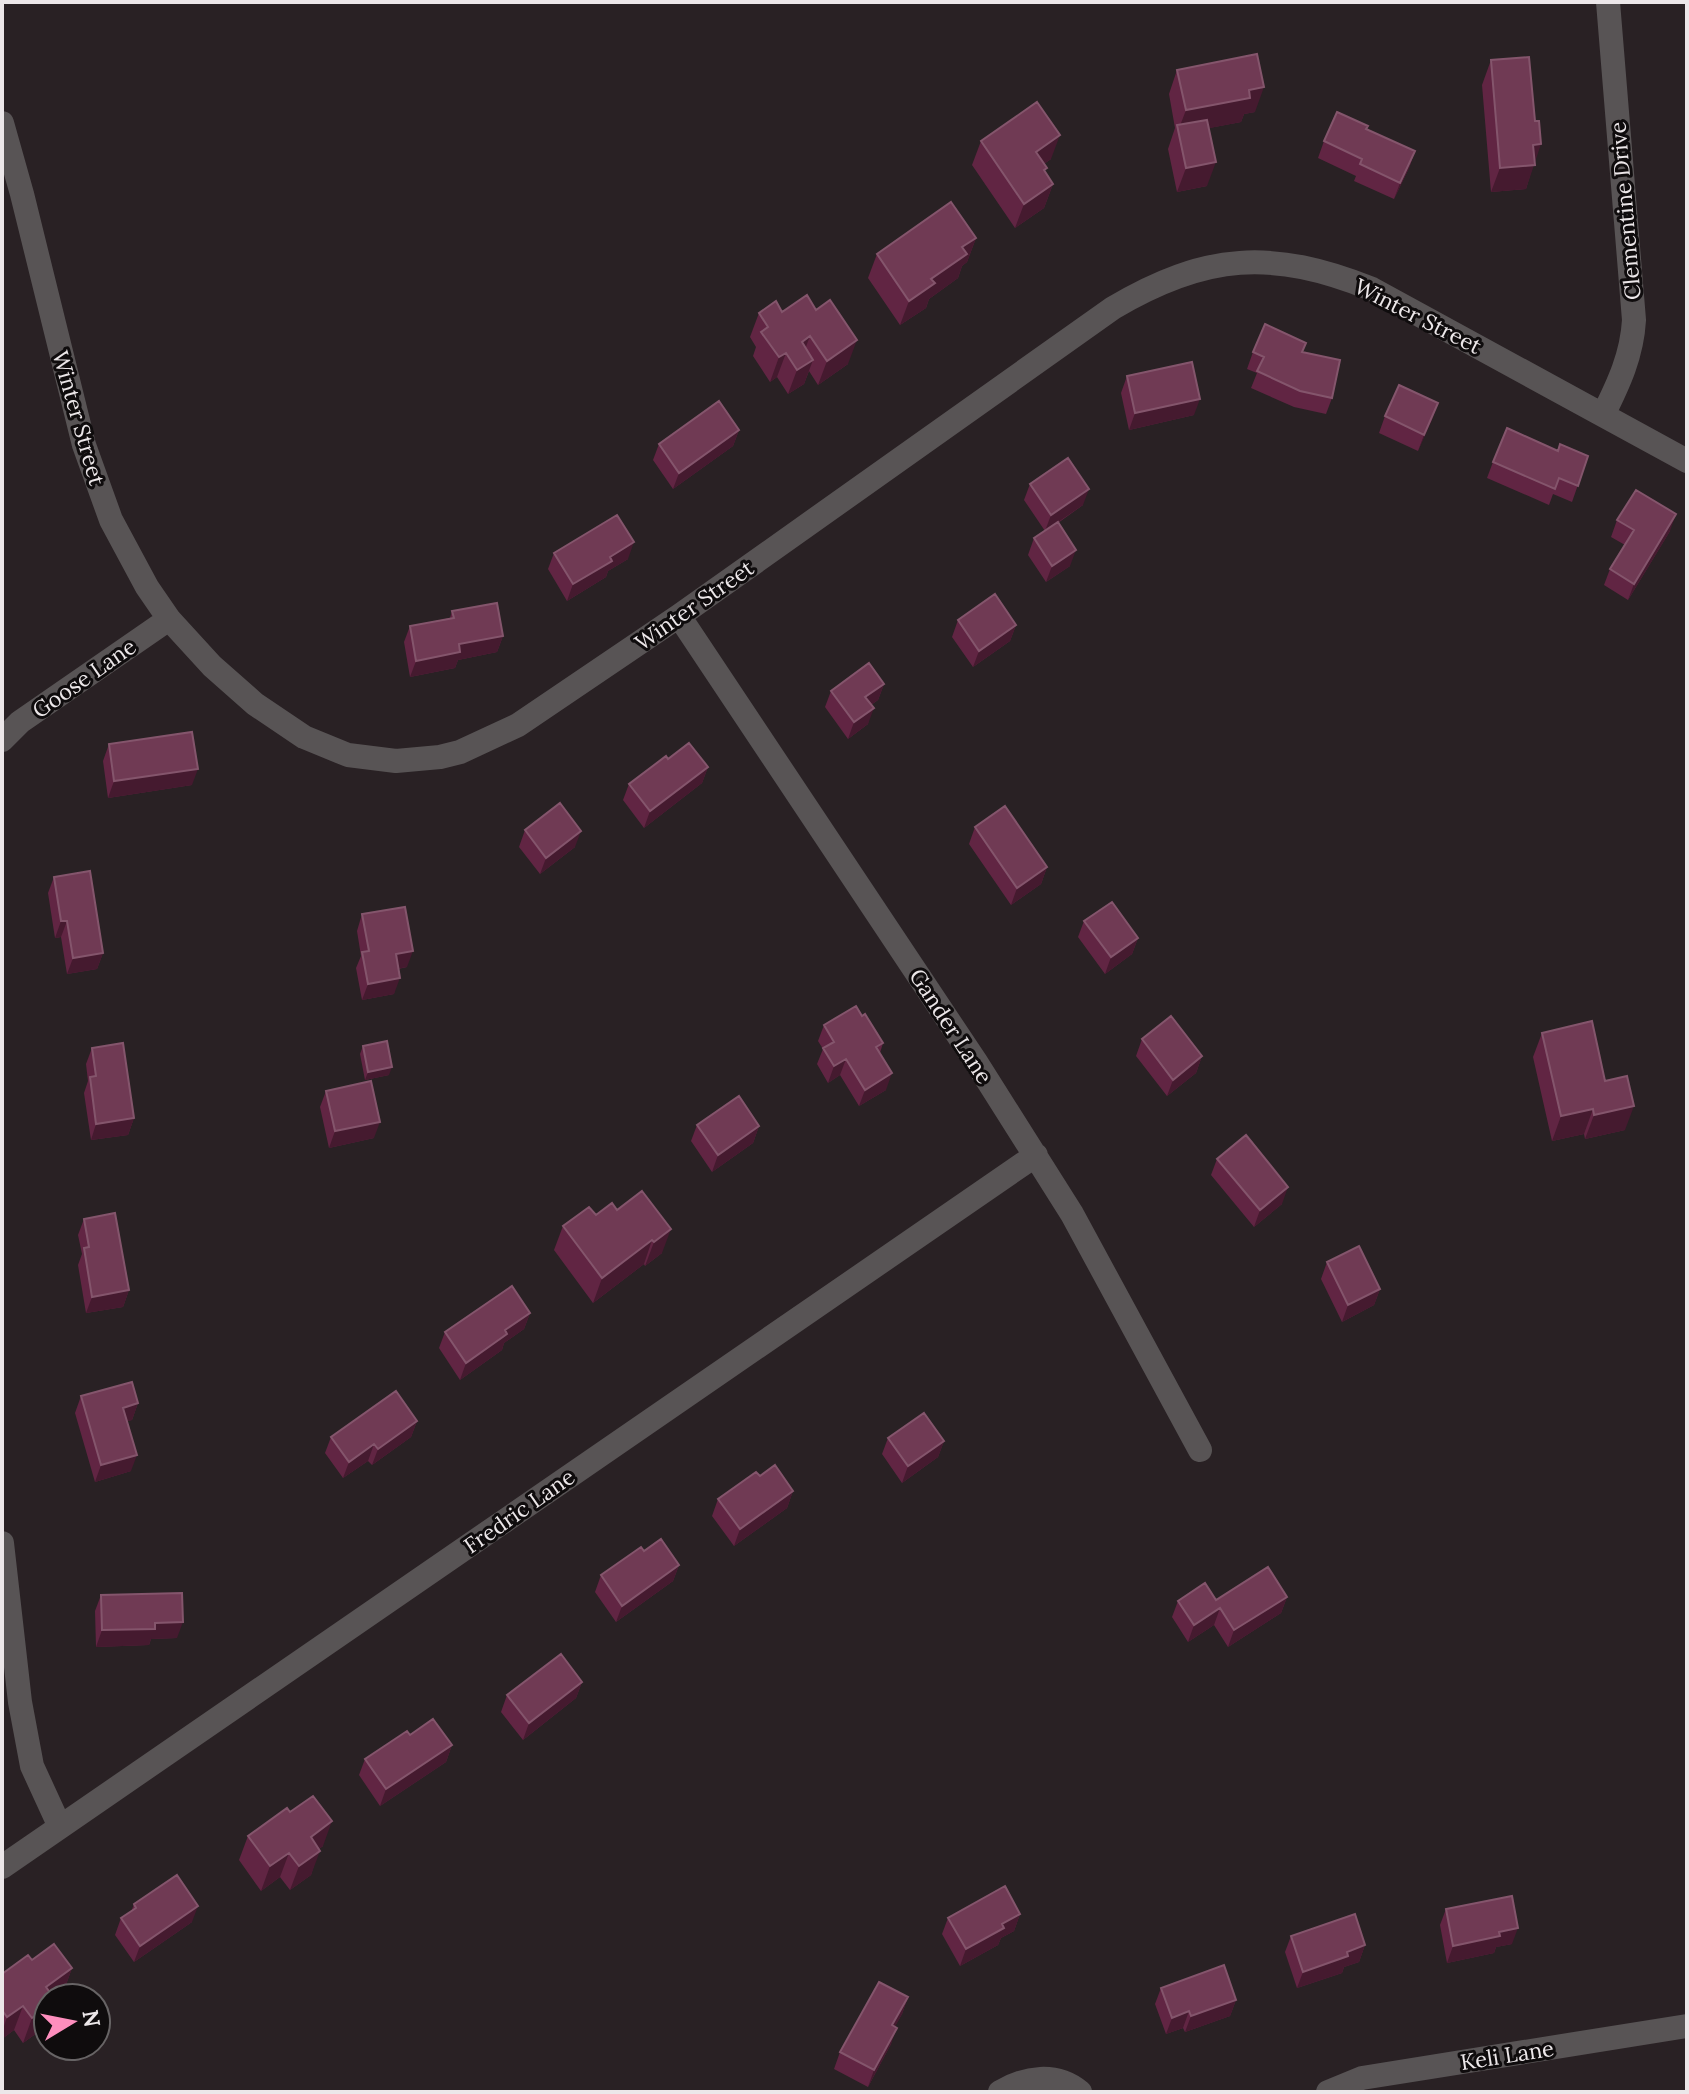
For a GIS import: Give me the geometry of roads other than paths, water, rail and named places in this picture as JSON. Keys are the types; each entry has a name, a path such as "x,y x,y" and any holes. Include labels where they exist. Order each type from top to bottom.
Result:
{"street":[{"name":"Clementine Drive","path":"1603,415 1626,365 1634,320 1608,2"},
{"name":"Winter Street","path":"2,123 84,445 111,520 147,587 169,619 212,666 255,704 304,737 348,755 420,761 460,752 518,725 679,616 1113,308 1160,282 1191,271 1262,262 1308,267 1338,275 1372,289 1687,461"},
{"name":"Gander Lane","path":"679,616 1036,1155 1072,1214 1200,1450"},
{"name":"Goose Lane","path":"2,740 20,722 169,619"},
{"name":"Fredric Lane","path":"2,1867 1036,1155"},
{"path":"2,1543 20,1702 32,1766 60,1827"},
{"name":"Keli Lane","path":"1328,2092 1362,2078 1687,2026"},
{"path":"1000,2092 1024,2081 1050,2078 1072,2085 1080,2092"}]}
